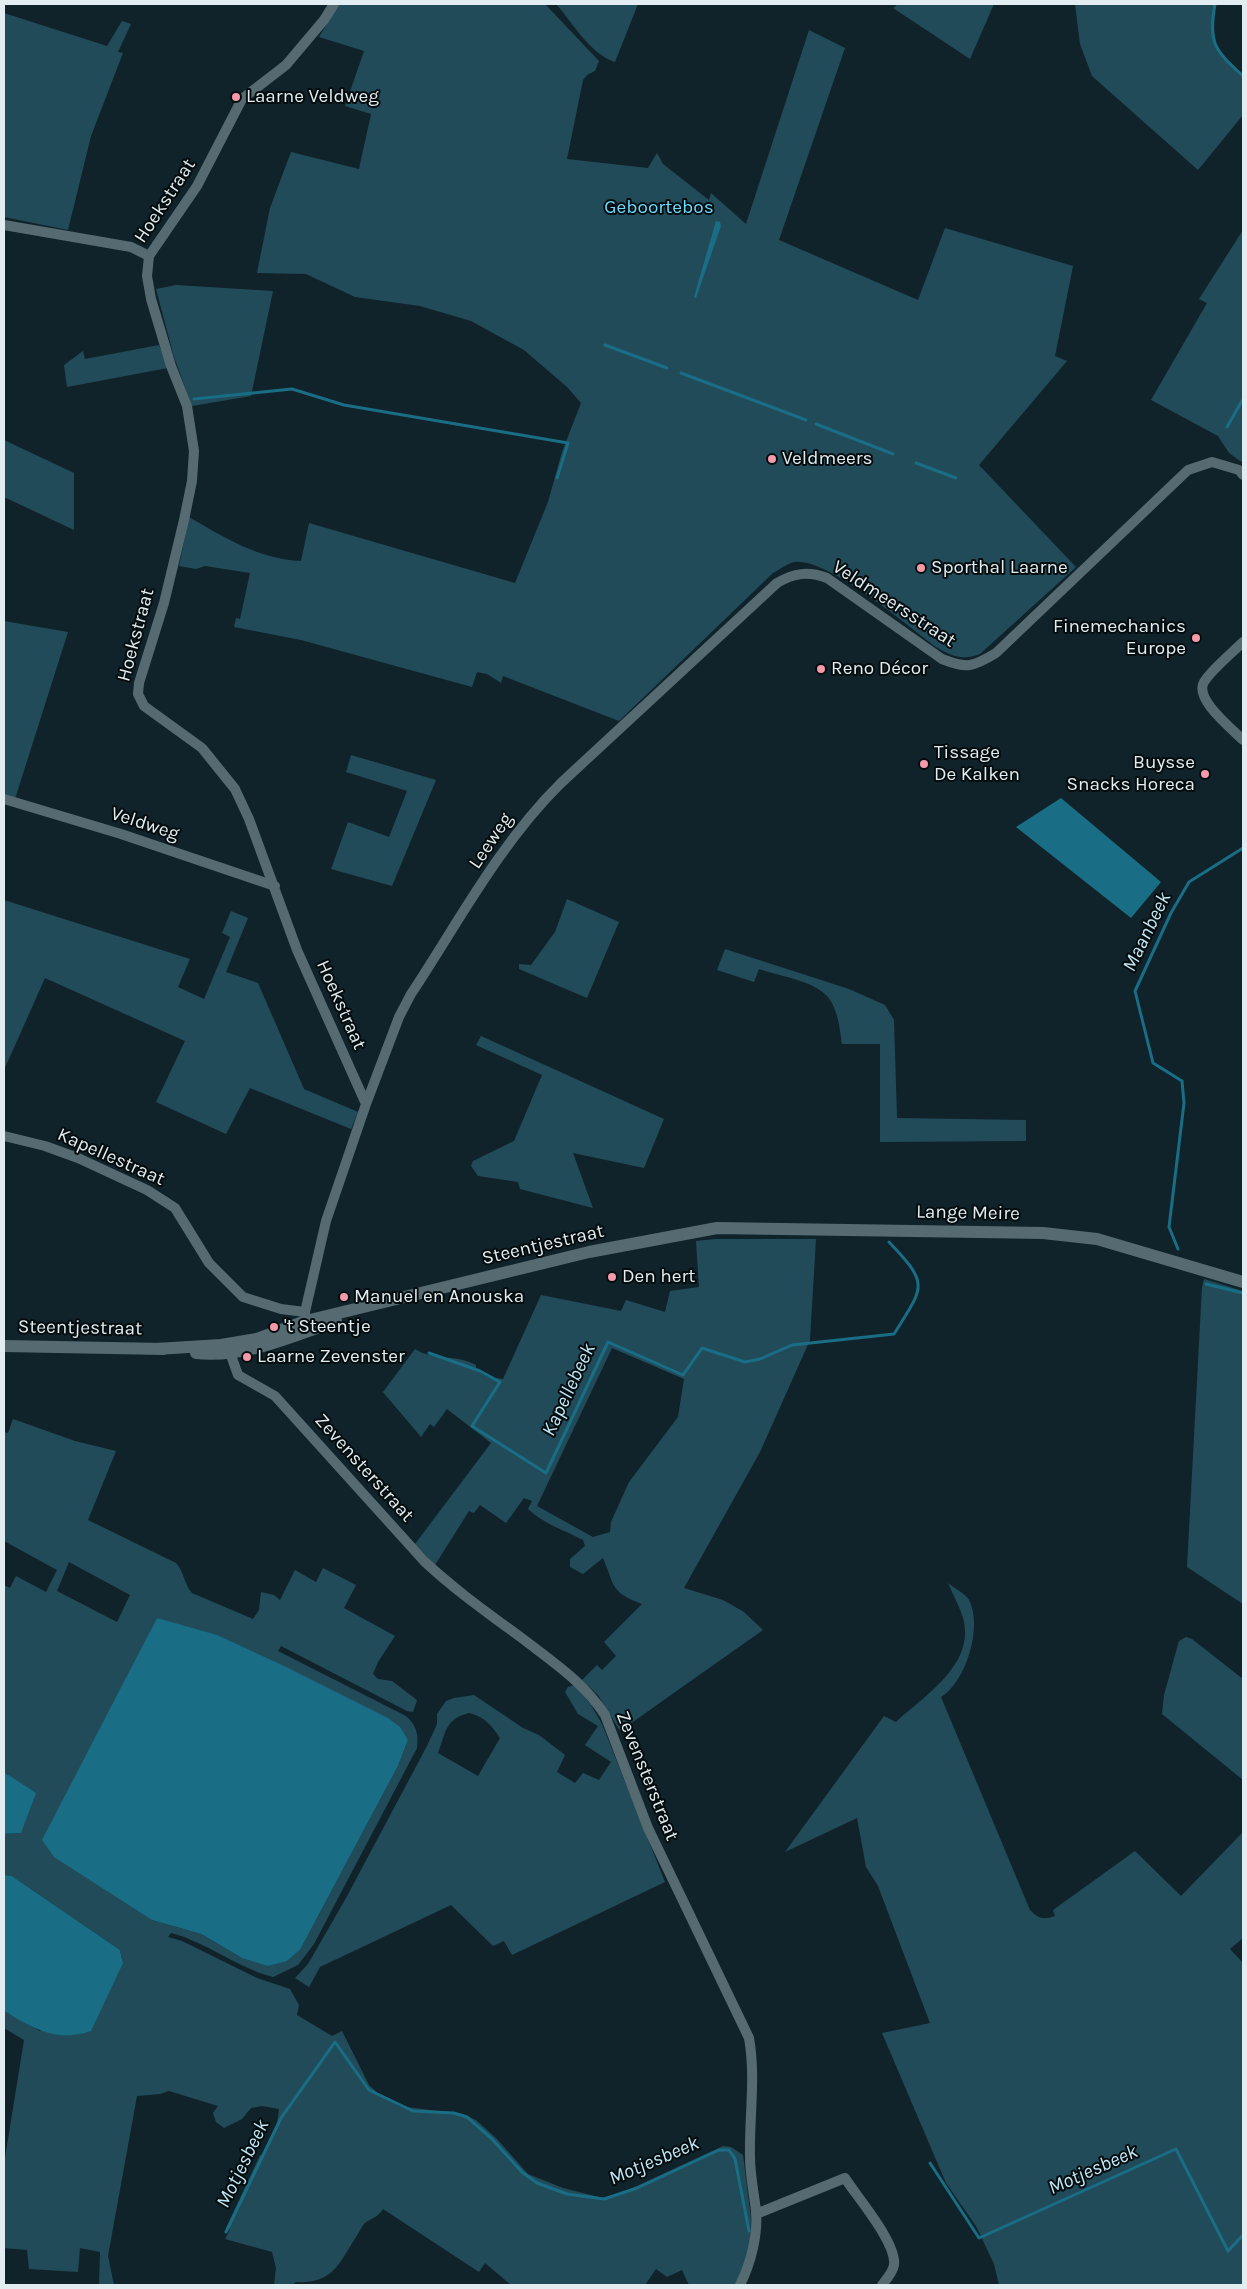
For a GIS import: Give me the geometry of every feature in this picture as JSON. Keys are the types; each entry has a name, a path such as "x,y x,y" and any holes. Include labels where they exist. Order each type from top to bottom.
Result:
{"street":[{"name":"Hoekstraat","path":"334,4 324,20 286,65 242,99 201,179 149,256 147,276 151,299 171,366 187,406 194,451 192,481 184,520 164,603 139,683 138,694 144,706 202,748 235,789 249,819 275,886 297,950 366,1104"},
{"path":"4,225 131,247 149,256"},
{"name":"Veldmeersstraat","path":"711,645 788,576 814,573 827,578 942,659 962,666 981,663 996,653 1066,588 1188,470 1212,462 1239,470 1243,474"},
{"path":"1243,642 1204,682 1202,691 1204,700 1243,740"},
{"name":"Leeweg","path":"366,1104 399,1017 411,994 514,836 536,808 561,783 711,645"},
{"name":"Veldweg","path":"4,799 121,834 275,886"},
{"path":"306,1321 326,1221 366,1104"},
{"name":"Kapellestraat","path":"4,1136 45,1146 78,1158 147,1190 175,1208 209,1263 243,1297 281,1309 306,1321"},
{"name":"Lange Meire","path":"685,1233 717,1228 1043,1233 1097,1239 1243,1282"},
{"name":"Steentjestraat","path":"4,1346 156,1349 259,1348 306,1321 588,1252 685,1233"},
{"name":"Zevensterstraat","path":"228,1349 238,1375 275,1396 424,1561 446,1581 569,1674 597,1702 605,1714 648,1828 750,2038 753,2061 750,2159 756,2214 754,2241 749,2265 740,2285"},
{"path":"756,2214 844,2178 887,2241 893,2253 894,2266 882,2285"}],"green space":[{"name":"Geboortebos","path":"339,4 545,4 599,61 595,71 587,75 583,80 567,159 648,168 657,153 663,164 709,200 711,193 746,224 809,30 845,48 779,240 918,300 945,228 1073,266 1055,356 1067,361 979,465 1076,567 980,654 962,657 952,655 936,647 846,581 808,563 794,562 773,573 619,721 503,676 501,683 487,674 477,672 472,687 301,640 234,627 236,618 240,619 250,573 205,566 196,569 179,566 189,517 243,546 271,556 301,561 309,523 515,583 548,502 562,452 581,403 567,387 524,350 471,321 420,306 355,297 306,274 257,273 270,208 291,152 359,169 371,114 345,106 364,51 319,37"},
{"path":"556,4 638,4 615,62 606,58 590,45"},
{"path":"898,4 994,4 970,59 893,8"},
{"path":"1075,4 1215,4 1212,28 1213,38 1220,52 1243,76 1243,115 1198,170 1092,76 1080,44"},
{"path":"4,13 107,46 122,21 131,24 118,52 123,53 91,136 68,230 4,217"},
{"path":"1243,230 1243,463 1229,453 1218,436 1151,400 1207,303 1199,299"},
{"path":"176,285 273,291 251,396 192,406 174,357 156,289"},
{"path":"159,345 168,368 67,387 64,365 83,351 85,359"},
{"path":"4,440 74,473 74,530 4,497"},
{"path":"4,621 68,632 15,799 4,796"},
{"path":"351,755 436,780 392,886 331,869 348,822 389,837 407,791 346,772"},
{"path":"567,899 619,922 587,998 519,969 519,964 531,965 555,932"},
{"path":"4,900 190,959 178,987 204,999 230,937 222,933 231,911 248,918 226,972 258,983 304,1089 358,1112 351,1129 250,1088 226,1134 156,1102 185,1041 45,978 4,1070"},
{"path":"725,949 849,989 885,1005 894,1020 897,1118 1026,1120 1026,1141 880,1142 880,1044 842,1044 838,1019 831,1001 813,986 759,969 754,982 717,970"},
{"path":"481,1036 664,1119 644,1168 573,1153 593,1208 520,1189 518,1182 478,1176 471,1166 473,1161 514,1141 542,1075 476,1045"},
{"path":"716,1239 816,1239 810,1340 760,1452 684,1588 723,1600 744,1612 763,1630 620,1731 598,1695 582,1680 597,1665 602,1670 616,1656 604,1642 642,1604 619,1592 612,1582 603,1558 583,1574 570,1567 570,1559 585,1546 583,1540 547,1523 534,1514 528,1509 532,1501 524,1498 506,1523 480,1505 474,1513 469,1511 435,1565 415,1544 491,1443 447,1409 434,1427 430,1424 421,1437 383,1392 415,1349 429,1355 469,1362 476,1365 476,1370 488,1377 503,1379 541,1295 621,1311 626,1300 665,1312 670,1291 699,1287 696,1241","holes":["612,1348 684,1379 678,1417 629,1482 611,1522 610,1532 593,1537 537,1506"]},
{"path":"1204,1279 1243,1291 1243,1604 1187,1567 1202,1287"},
{"path":"13,1419 75,1441 116,1451 88,1520 176,1563 192,1593 253,1619 259,1610 261,1592 274,1595 280,1600 295,1570 316,1582 323,1568 356,1585 344,1608 395,1636 378,1662 373,1674 378,1679 392,1681 417,1700 413,1712 407,1711 281,1646 278,1651 406,1716 416,1730 418,1738 417,1748 314,1944 298,1965 273,1977 247,1968 184,1937 171,1933 168,1937 182,1941 257,1978 290,1989 299,2005 297,2015 332,2036 342,2031 369,2085 381,2096 399,2106 461,2114 476,2120 497,2139 528,2174 563,2188 603,2198 626,2191 723,2146 731,2147 743,2155 751,2218 750,2249 737,2285 689,2285 682,2270 667,2277 656,2269 645,2285 511,2285 485,2263 479,2272 383,2209 377,2216 365,2223 332,2272 318,2280 296,2282 292,2285 274,2285 276,2268 272,2252 225,2239 230,2230 226,2228 260,2155 264,2155 277,2124 279,2109 262,2106 251,2108 242,2119 224,2128 216,2122 213,2113 218,2106 169,2091 160,2094 137,2096 108,2256 114,2285 99,2285 100,2252 80,2248 78,2272 29,2269 27,2250 4,2248 4,2164 24,2040 4,2028 4,2011 40,2031 123,1963 120,1950 12,1876 4,1875 4,1834 21,1833 8,1774 4,1772 4,1585 10,1588 16,1576 46,1592 57,1570 4,1541 4,1432 8,1433","holes":["69,1562 130,1595 117,1622 57,1591","157,1618 408,1740 398,1766 300,1950 287,1961 242,1958 201,1934 152,1920 116,1700"]},
{"path":"948,1583 963,1593 969,1600 973,1611 974,1624 973,1639 965,1667 950,1690 941,1697 1030,1910 1033,1913 1041,1918 1055,1916 1053,1910 1135,1851 1181,1896 1243,1832 1243,1938 1230,1949 1243,1963 1243,2285 999,2285 994,2264 976,2226 946,2183 882,2033 930,2023 878,1886 866,1867 857,1818 785,1852 884,1716 896,1722 932,1691 954,1666 961,1653 965,1638 964,1622"},
{"path":"1186,1637 1192,1639 1243,1679 1243,1780 1162,1714 1164,1695 1179,1641"},
{"path":"575,1685 591,1705 602,1724 665,1882 512,1955 504,1941 493,1946 451,1905 320,1967 309,1987 295,1978 308,1964 346,1898 427,1746 437,1724 437,1714 446,1701 474,1695 523,1728 539,1735 565,1755 557,1772 575,1783 583,1773 599,1780 611,1762 585,1745 598,1726 578,1714 565,1692 568,1687","holes":["469,1713 487,1722 500,1738 478,1776 438,1753 445,1733 451,1723 461,1716"]}],"shaded area":[{"path":"716,221 720,222 721,226 696,298 694,297"},
{"path":"1061,798 1161,882 1131,918 1016,827"},
{"path":"157,1618 217,1635 282,1665 388,1718 400,1727 408,1740 398,1766 300,1950 287,1961 268,1966 242,1958 201,1934 152,1920 54,1857 42,1840"},
{"path":"4,1772 36,1793 21,1833 4,1834"},
{"path":"4,1875 12,1876 120,1950 123,1963 91,2031 67,2035 45,2032 4,2011"}],"waterway":[{"name":"Maanbeek","path":"1215,4 1212,28 1213,38 1220,52 1243,76"},
{"path":"605,345 667,368"},
{"path":"681,373 806,420"},
{"path":"194,399 292,389 344,405 568,443 557,478"},
{"path":"1227,427 1243,399"},
{"path":"816,424 893,454"},
{"path":"916,463 956,478"},
{"name":"Maanbeek","path":"1178,1249 1169,1227 1184,1103 1182,1081 1153,1063 1135,991 1171,913 1189,882 1243,848"},
{"name":"Kapellebeek","path":"429,1353 480,1371 500,1382 472,1426 546,1473 608,1342 683,1375 702,1348 745,1362 760,1359 792,1345 894,1334 912,1305 918,1286 917,1277 889,1242"},
{"name":"Maanbeek","path":"1206,1284 1243,1293"},
{"name":"Motjesbeek","path":"226,2232 281,2118 335,2042 369,2090 413,2111 454,2113 467,2117 491,2138 522,2172 537,2183 567,2194 604,2199 637,2188 719,2150 729,2150 735,2159 749,2231"},
{"name":"Motjesbeek","path":"930,2163 979,2238 1176,2149 1228,2251 1243,2235"}],"place":[{"name":"Laarne Veldweg","path":"236,97"},
{"name":"Veldmeers","path":"772,459"},
{"name":"Sporthal Laarne","path":"921,568"},
{"name":"Finemechanics Europe","path":"1196,638"},
{"name":"Reno Décor","path":"821,669"},
{"name":"Tissage De Kalken","path":"924,764"},
{"name":"Buysse Snacks Horeca","path":"1205,774"},
{"name":"Den hert","path":"612,1277"},
{"name":"Manuel en Anouska","path":"344,1297"},
{"name":"'t Steentje","path":"274,1327"},
{"name":"Laarne Zevenster","path":"247,1357"}]}
